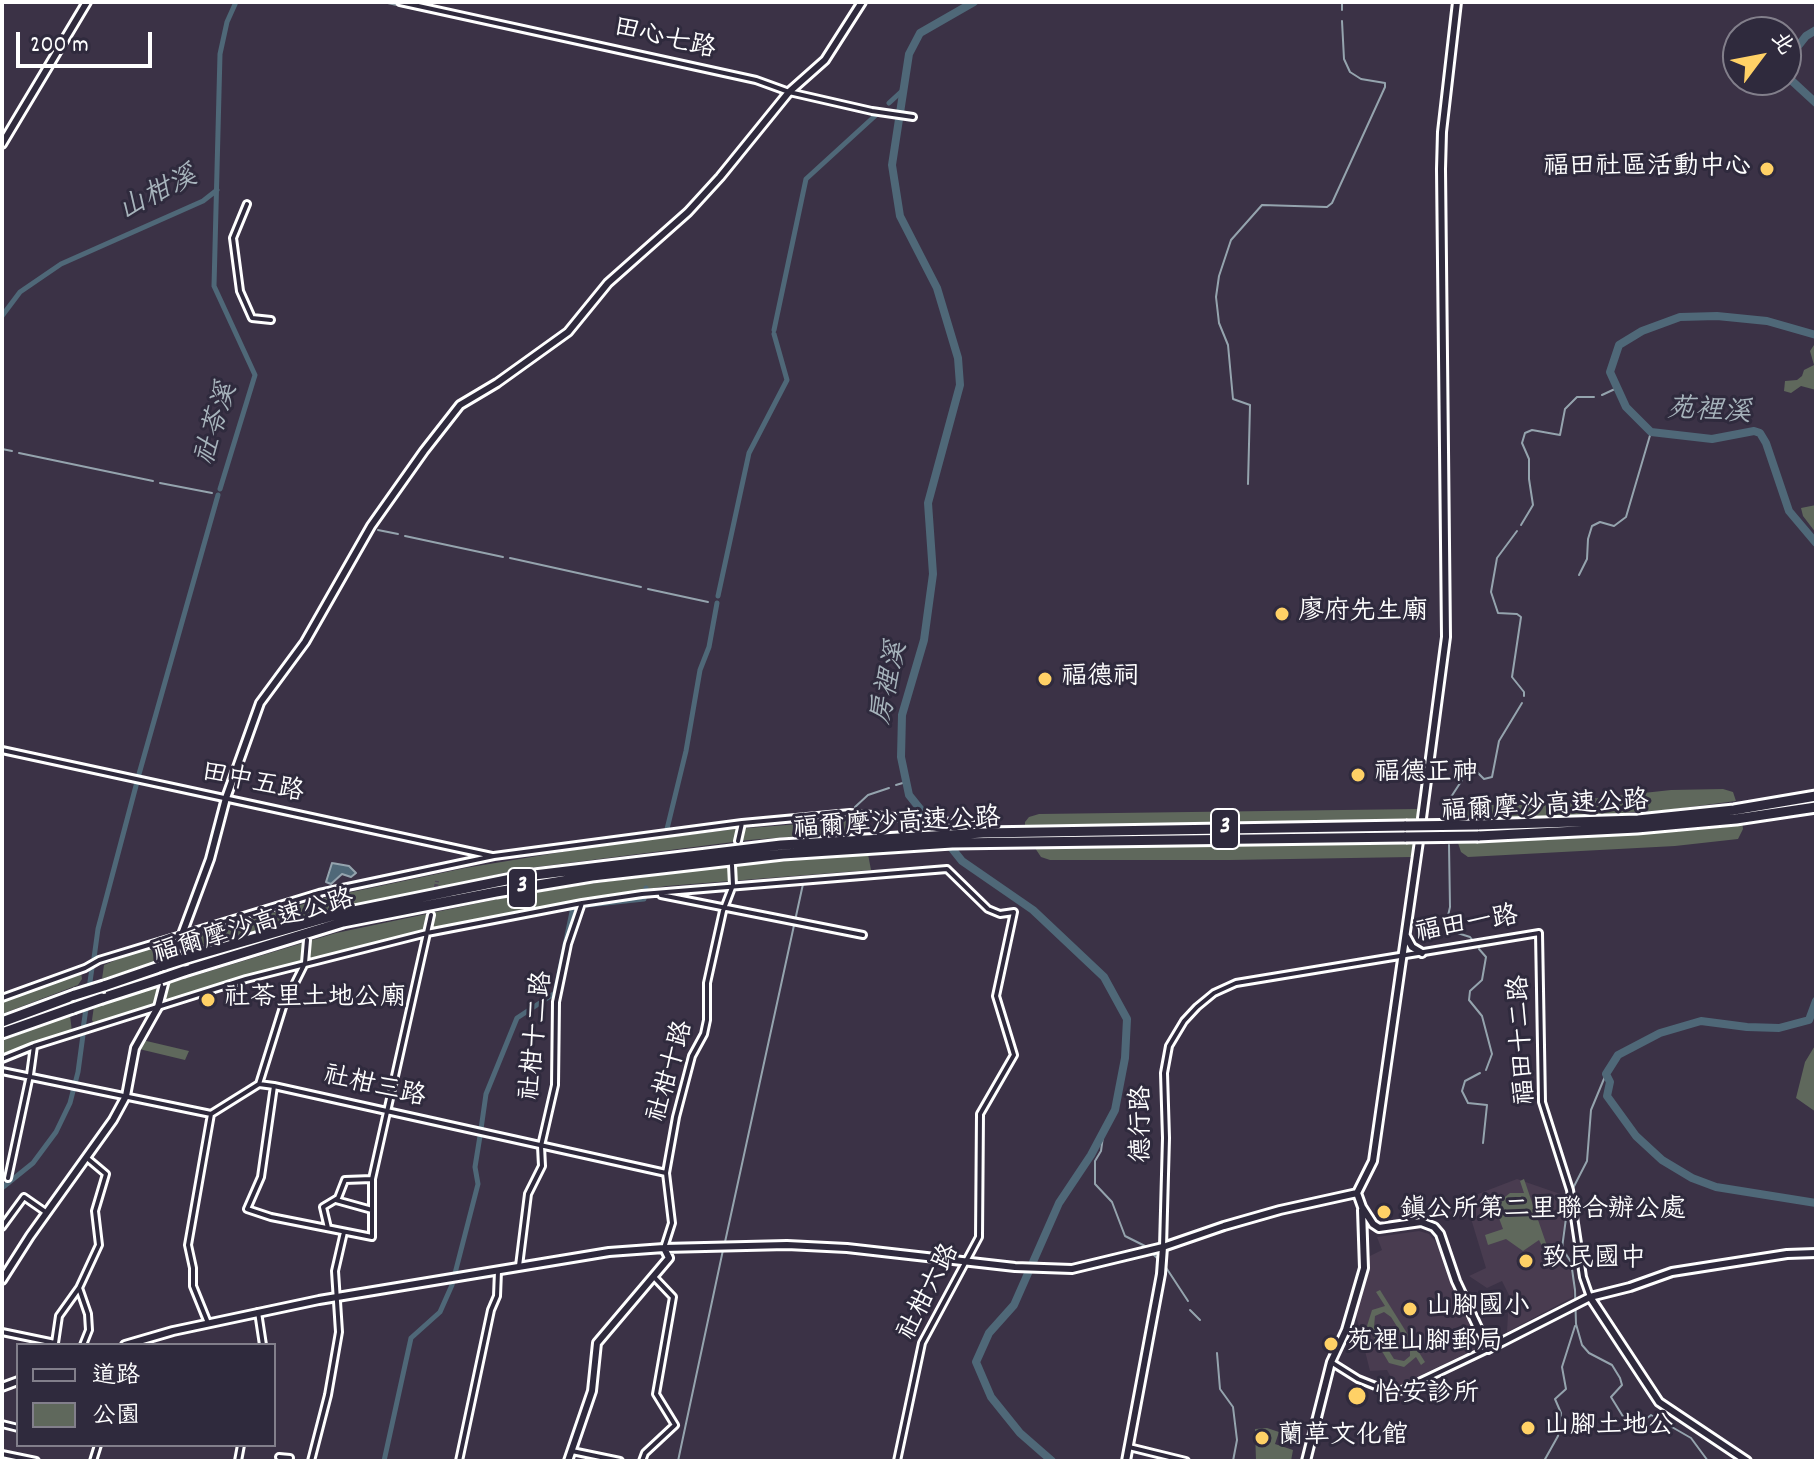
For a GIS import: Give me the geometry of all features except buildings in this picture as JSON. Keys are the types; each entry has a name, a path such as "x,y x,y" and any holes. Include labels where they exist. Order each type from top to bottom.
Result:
{"highway":[{"name":"福爾摩沙高速公路","path":"1735,815 1816,796"},
{"name":"福爾摩沙高速公路","path":"2,1022 165,965 339,914 526,876 781,845 952,843 1044,836 1477,831 1816,807"},
{"name":"福爾摩沙高速公路","path":"2,1033 184,971 343,922 592,876 868,844"}],"main road":[{"path":"2,144 87,2"},
{"path":"2,1280 126,1096 135,1048 158,1007 260,703 305,642 371,526 460,405 497,383 568,332 608,283 688,212 789,92 825,60 862,2"},
{"path":"1422,818 1446,637 1441,169 1442,132 1457,2"},
{"path":"1306,1461 1331,1362 1346,1330 1364,1268 1362,1207 1357,1193 1373,1161 1419,841"},
{"path":"1406,935 1412,947 1422,953"},
{"path":"132,1343 258,1312 609,1252 787,1245 847,1248 1015,1267 1072,1269 1357,1193"},
{"path":"1362,1207 1379,1228 1421,1222 1434,1227 1440,1234 1456,1281 1488,1349 1590,1297 1672,1272 1787,1254 1816,1253"},
{"name":"德行路","path":"1126,1461 1161,1274 1163,1247"},
{"path":"568,1461 592,1391 597,1343 669,1258 664,1248"},
{"path":"1590,1297 1659,1402 1747,1461"}],"street":[{"name":"田心七路","path":"400,2 756,80 789,92 872,111 912,117"},
{"path":"247,204 233,238 240,291 252,318 271,320"},
{"name":"田中五路","path":"2,750 494,856"},
{"path":"2,998 99,960 319,893 494,856 835,813 974,824"},
{"path":"738,841 742,823"},
{"path":"2,1059 34,1046 305,963 427,933 582,903 733,885 732,865"},
{"name":"社柑六路","path":"733,885 947,869 988,909 1000,914 1014,912 996,996 1014,1055 980,1114 979,1237 922,1343 897,1461"},
{"name":"社柑十路","path":"664,1248 672,1223 666,1173 676,1117 692,1056 704,1034 707,983 724,906 733,885"},
{"path":"314,912 319,893"},
{"path":"655,894 863,935"},
{"name":"社柑十二路","path":"519,1266 528,1194 542,1166 541,1146 555,1085 556,1002 568,944 582,903"},
{"path":"274,1086 261,1177 247,1209 271,1217 372,1237 372,1179 431,915"},
{"name":"福田一路","path":"1402,957 1539,933"},
{"name":"福田十二路","path":"1539,933 1542,1102 1570,1193 1583,1277 1590,1297"},
{"path":"2,1071 211,1114 259,1084 283,1007 305,963 307,940"},
{"name":"德行路","path":"1163,1247 1164,1073 1169,1046 1184,1021 1214,993 1236,983 1402,957"},
{"path":"8,1178 34,1046"},
{"name":"社柑三路","path":"259,1084 388,1109 666,1173"},
{"path":"208,1323 193,1286 188,1245 211,1114"},
{"path":"2,1332 55,1343 59,1316 79,1288 99,1245 95,1211 106,1174 87,1158"},
{"path":"328,1229 323,1207 336,1200 345,1180 372,1179"},
{"path":"2,1227 24,1197 47,1213"},
{"path":"336,1200 372,1210"},
{"path":"311,1461 328,1395 339,1332 335,1271 344,1232"},
{"path":"459,1461 491,1310 497,1296 498,1271"},
{"path":"642,1461 645,1453 675,1425 656,1394 673,1297 654,1277"},
{"path":"79,1288 89,1323 84,1343"},
{"path":"258,1312 263,1343"},
{"path":"146,1343 150,1338"},
{"path":"1331,1362 1358,1379 1383,1389 1400,1391 1488,1349"},
{"path":"1129,1447 1186,1461"},
{"path":"572,1451 620,1461"},
{"path":"2,1454 36,1461"},
{"path":"279,1457 290,1458"}],"shaded area":[{"name":"致民國中","path":"1517,1179 1563,1195 1568,1213 1559,1246 1575,1281 1573,1297 1507,1332 1509,1295 1502,1281 1487,1288 1469,1276 1486,1268 1465,1199"},
{"name":"山腳國小","path":"1419,1231 1429,1234 1435,1241 1480,1347 1396,1387 1387,1370 1370,1371 1356,1315 1370,1256 1382,1250 1377,1237"}],"green space":[{"path":"1816,342 1816,390 1801,386 1791,393 1784,391 1785,381 1797,380 1804,370 1814,365 1810,351"},
{"path":"1816,505 1816,533 1803,516 1801,508"},
{"path":"1723,789 1733,792 1736,801 1667,810 1512,820 1462,820 1466,805 1533,805 1671,790"},
{"path":"1418,809 1416,820 1025,825 1029,817 1039,814"},
{"path":"855,821 854,832 749,840 521,869 322,914 102,979 104,965 128,955 328,897 465,868 598,846 736,829"},
{"path":"1742,821 1743,829 1738,839 1675,846 1468,857 1461,852 1458,843 1635,833"},
{"path":"1415,844 1412,857 1230,860 1050,860 1041,857 1035,848"},
{"path":"868,854 871,870 667,886 576,900 434,929 303,960 100,1023 94,1024 92,1020 94,1006 336,933 498,899 589,884 730,866"},
{"path":"81,972 82,979 78,985 2,1014 2,1001"},
{"path":"70,1015 72,1032 2,1057 2,1041"},
{"path":"138,1039 189,1051 185,1060 135,1048"},
{"path":"1816,1044 1816,1112 1796,1098 1805,1062"},
{"path":"1524,1179 1547,1246 1543,1248 1539,1240 1523,1251 1506,1239 1488,1245 1485,1235 1503,1229 1496,1210 1500,1201 1510,1193 1524,1193 1520,1181"},
{"path":"1380,1290 1425,1362 1421,1365 1416,1357 1404,1367 1389,1363 1367,1326 1372,1310 1385,1306 1376,1292","holes":["1384,1312 1391,1317 1410,1347 1410,1356 1404,1361 1394,1359 1374,1327 1375,1316"]},
{"path":"1267,1428 1279,1432 1275,1444 1293,1450 1291,1461 1256,1461 1255,1429"}],"water":[{"path":"332,863 349,866 356,873 351,877 342,874 331,884 326,882"}],"waterway":[{"name":"社苓溪","path":"220,489 255,375 214,286 220,54 227,22 236,2"},
{"path":"383,2 472,21"},
{"name":"房裡溪","path":"974,2 920,33 909,54 892,165 900,216 937,288 958,358 960,385 928,503 933,574 924,640 902,715 901,757 909,795 962,861 1033,910 1104,977 1127,1019 1125,1058 1115,1110 1091,1155 1059,1203 1014,1305 989,1333 976,1362 991,1397 1020,1433 1052,1461"},
{"path":"1342,2 1342,10"},
{"path":"1248,484 1250,405 1233,399 1228,345 1219,323 1216,297 1219,276 1231,240 1262,205 1327,207 1332,203 1385,87 1385,83 1361,79 1350,72 1344,59 1342,21"},
{"path":"479,22 611,50"},
{"name":"苑裡溪","path":"1816,30 1806,36 1791,55 1791,80 1816,103"},
{"path":"618,52 645,58"},
{"path":"758,83 782,92"},
{"path":"889,103 902,91"},
{"path":"774,330 806,179 876,115"},
{"name":"山柑溪","path":"2,316 20,292 61,264 203,201 217,190"},
{"name":"苑裡溪","path":"1816,335 1767,321 1717,316 1680,317 1642,331 1619,345 1610,372 1626,407 1651,432 1712,439 1754,431 1760,433 1789,511 1816,543"},
{"path":"718,596 749,453 787,380 774,334"},
{"path":"1602,395 1617,388"},
{"path":"1521,525 1533,505 1529,459 1522,443 1525,433 1532,430 1560,435 1565,409 1577,397 1594,397"},
{"path":"1579,575 1587,559 1592,526 1600,522 1614,526 1626,517 1651,432"},
{"path":"2,449 12,451"},
{"path":"19,453 153,481"},
{"path":"160,483 212,493"},
{"name":"社苓溪","path":"139,774 218,495"},
{"path":"378,530 398,534"},
{"path":"1517,531 1497,558 1491,592 1498,613 1521,617 1512,677 1524,696"},
{"path":"405,536 503,557"},
{"path":"510,558 641,587"},
{"path":"648,589 708,602"},
{"path":"667,829 717,603"},
{"path":"1450,820 1451,797 1466,774 1476,771 1484,779 1492,777 1499,741 1522,703"},
{"name":"社苓溪","path":"94,958 98,929 137,782"},
{"path":"896,785 906,782"},
{"path":"855,807 868,795 889,788"},
{"path":"1449,845 1450,907 1445,929 1470,937 1474,942"},
{"path":"725,1242 803,884"},
{"path":"587,905 644,899 646,888"},
{"path":"481,1129 486,1094 517,1018 555,993 573,907"},
{"path":"1479,949 1486,957 1482,980 1470,991 1469,1000 1482,1016 1492,1054 1486,1070"},
{"name":"社苓溪","path":"83,1029 92,968"},
{"name":"苑裡溪","path":"1816,1001 1809,1020 1779,1028 1701,1021 1660,1033 1618,1055 1606,1074 1610,1082 1607,1096 1636,1136 1662,1160 1692,1178 1716,1187 1816,1203"},
{"name":"社苓溪","path":"2,1188 33,1163 56,1132 70,1103 83,1035"},
{"path":"1480,1073 1465,1081 1462,1091 1468,1103 1487,1105 1483,1143"},
{"path":"1606,1074 1591,1110 1587,1161 1569,1196 1562,1248 1571,1262 1576,1324 1582,1345 1589,1353 1612,1365 1620,1378 1622,1385 1611,1397 1627,1423 1636,1427 1651,1415 1691,1438 1708,1461"},
{"path":"1104,1129 1101,1151 1095,1161 1095,1184 1112,1202 1125,1236 1147,1247"},
{"path":"384,1461 411,1338 440,1312 452,1285 478,1184 475,1167 480,1136"},
{"path":"678,1461 723,1250"},
{"path":"1153,1254 1158,1259"},
{"path":"1165,1266 1188,1301"},
{"path":"1190,1310 1200,1320"},
{"path":"1544,1461 1558,1436 1561,1413 1555,1399 1566,1389 1562,1367 1575,1326"},
{"path":"1217,1353 1220,1389 1233,1407 1237,1440 1233,1461"}],"tunnel":[{"path":"435,894 437,881"}],"place":[{"name":"福田社區活動中心","path":"1767,169"},
{"name":"廖府先生廟","path":"1282,614"},
{"name":"福德祠","path":"1045,679"},
{"name":"福德正神","path":"1358,775"},
{"name":"社苓里土地公廟","path":"208,1000"},
{"name":"鎮公所第二里聯合辦公處","path":"1384,1212"},
{"name":"致民國中","path":"1526,1261"},
{"name":"山腳國小","path":"1410,1309"},
{"name":"苑裡山腳郵局","path":"1331,1344"},
{"name":"怡安診所","path":"1357,1396"},
{"name":"山腳土地公","path":"1528,1428"},
{"name":"蘭草文化館","path":"1262,1438"}]}
